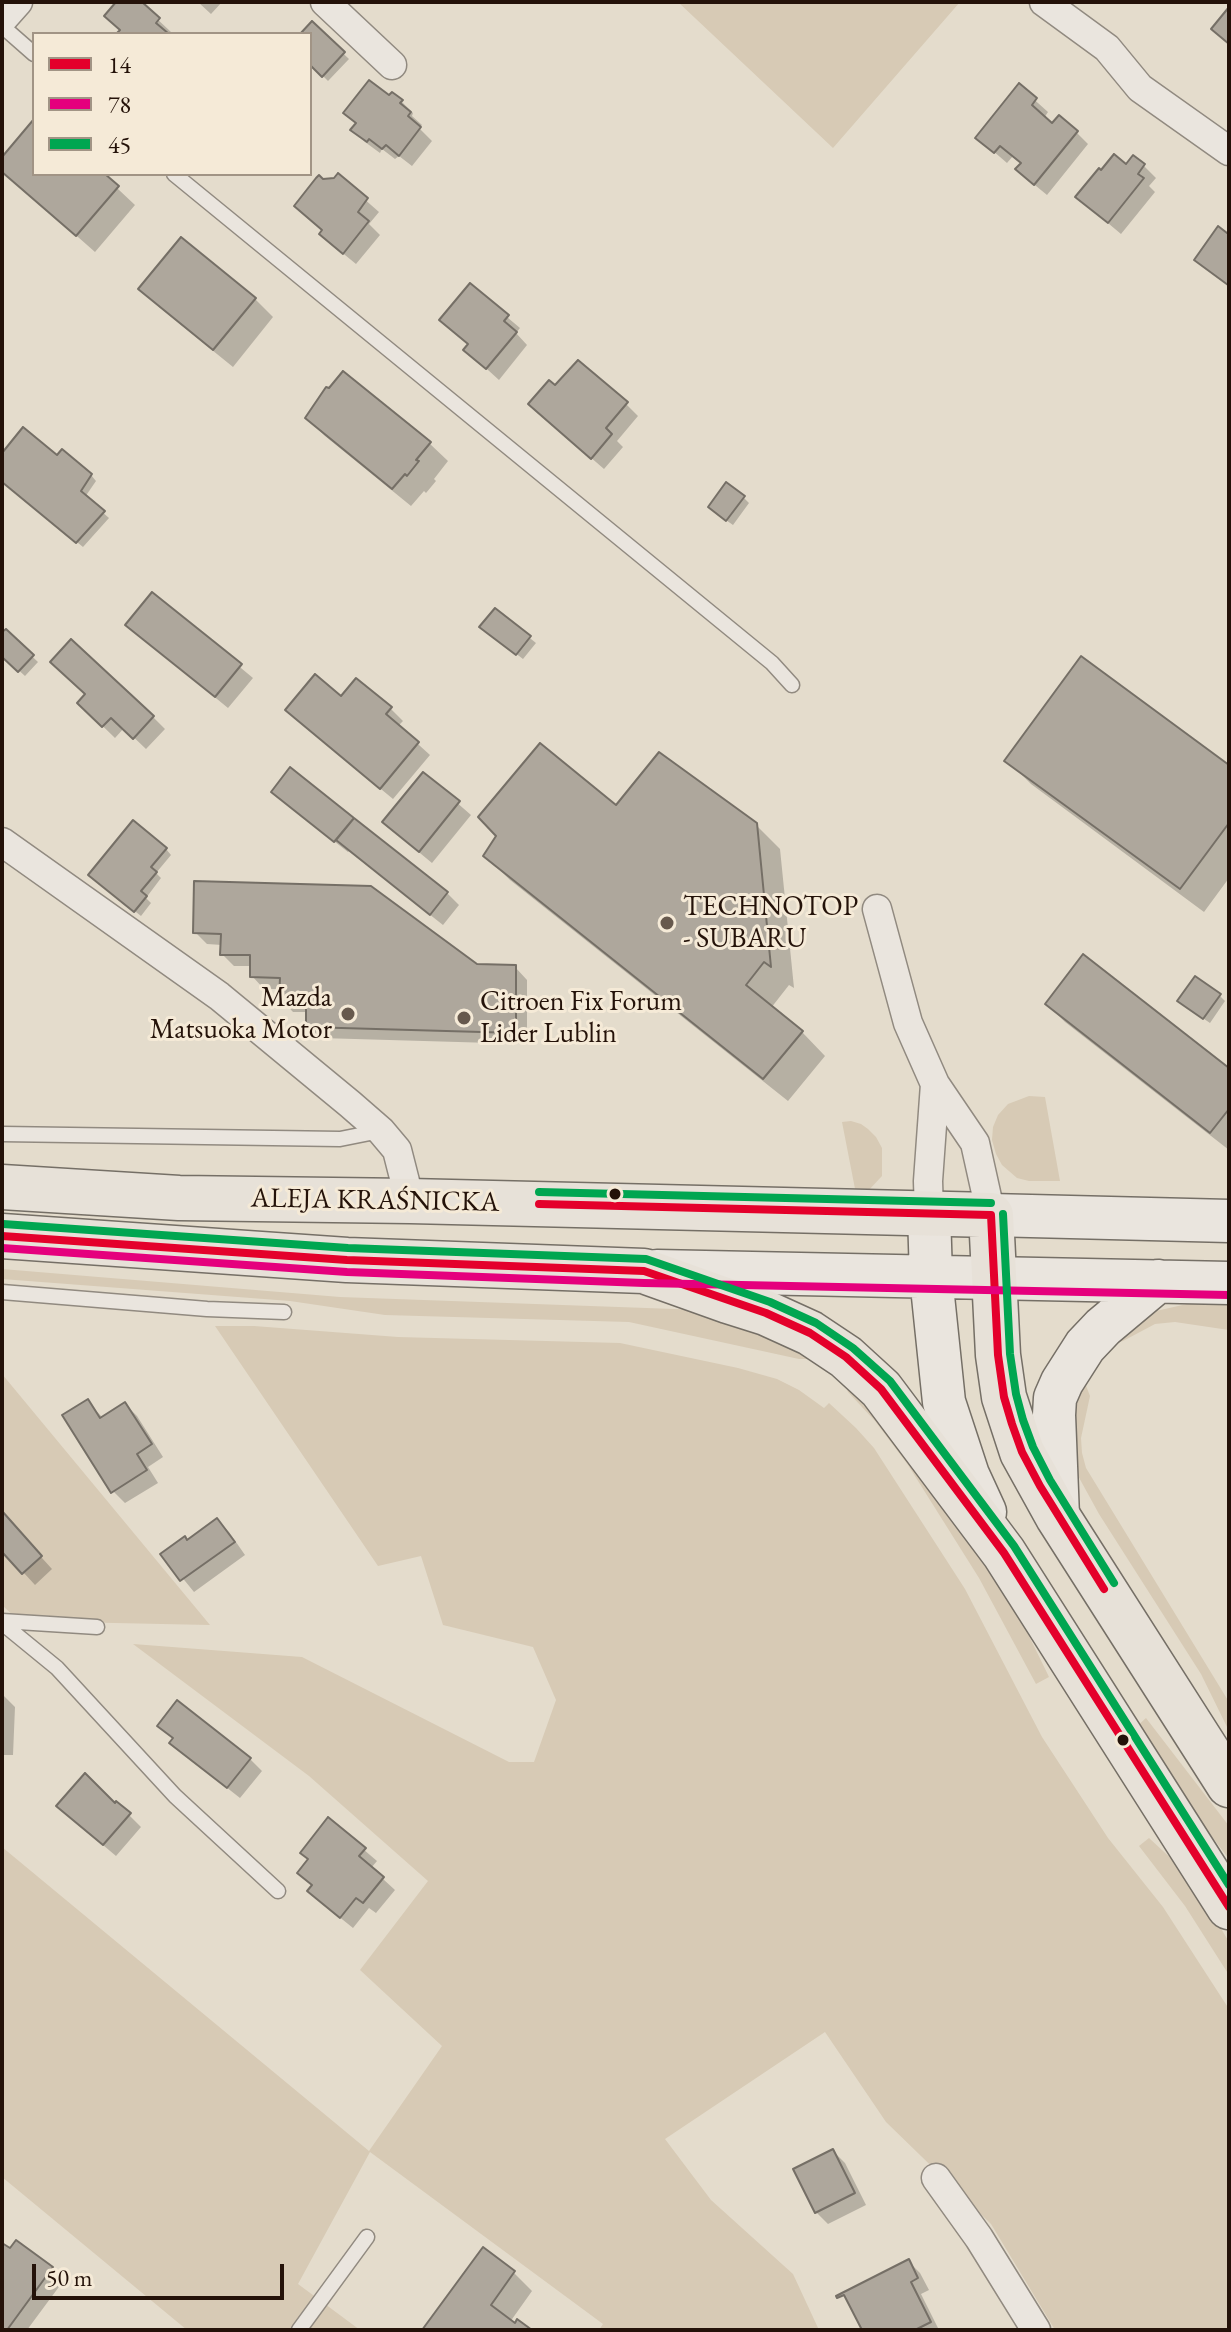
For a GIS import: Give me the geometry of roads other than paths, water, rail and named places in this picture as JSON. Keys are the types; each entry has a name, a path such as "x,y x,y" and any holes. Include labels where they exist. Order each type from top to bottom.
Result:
{"main road":[{"name":"ALEJA KRAŚNICKA","path":"2,1187 179,1198 1229,1221"},
{"path":"929,1213 931,1277 944,1402 968,1475 1004,1553"},
{"path":"991,1215 995,1319 1004,1397 1022,1452 1058,1517 1229,1785"},
{"name":"ALEJA KRAŚNICKA","path":"2,1236 347,1260 644,1271 1229,1283"},
{"path":"644,1271 766,1313 810,1333 846,1357 881,1389 1004,1553 1229,1907"},
{"path":"1058,1517 1055,1398 1085,1346 1158,1281"}],"street":[{"path":"2,23 18,2"},
{"path":"325,2 392,65"},
{"path":"1044,2 1107,48 1140,88 1229,151"},
{"path":"2,842 219,996 381,1131 397,1150 410,1201"},
{"path":"877,909 908,1023 935,1084 975,1143 991,1215"},
{"path":"929,1213 928,1181 935,1084"},
{"path":"936,2178 979,2238 1036,2330"}],"lane":[{"path":"2,23 32,52"},
{"path":"176,176 760,653 792,685"},
{"path":"2,1134 340,1139 381,1131"},
{"path":"2,1292 207,1309 284,1312"},
{"path":"2,1622 97,1627"},
{"path":"2,1622 57,1668 175,1796 278,1891"},
{"path":"299,2330 367,2237"}],"place":[{"name":"TECHNOTOP - SUBARU","path":"667,923"},
{"name":"Mazda Matsuoka Motor","path":"348,1014"},
{"name":"Citroen Fix Forum Lider Lublin","path":"464,1018"}]}
